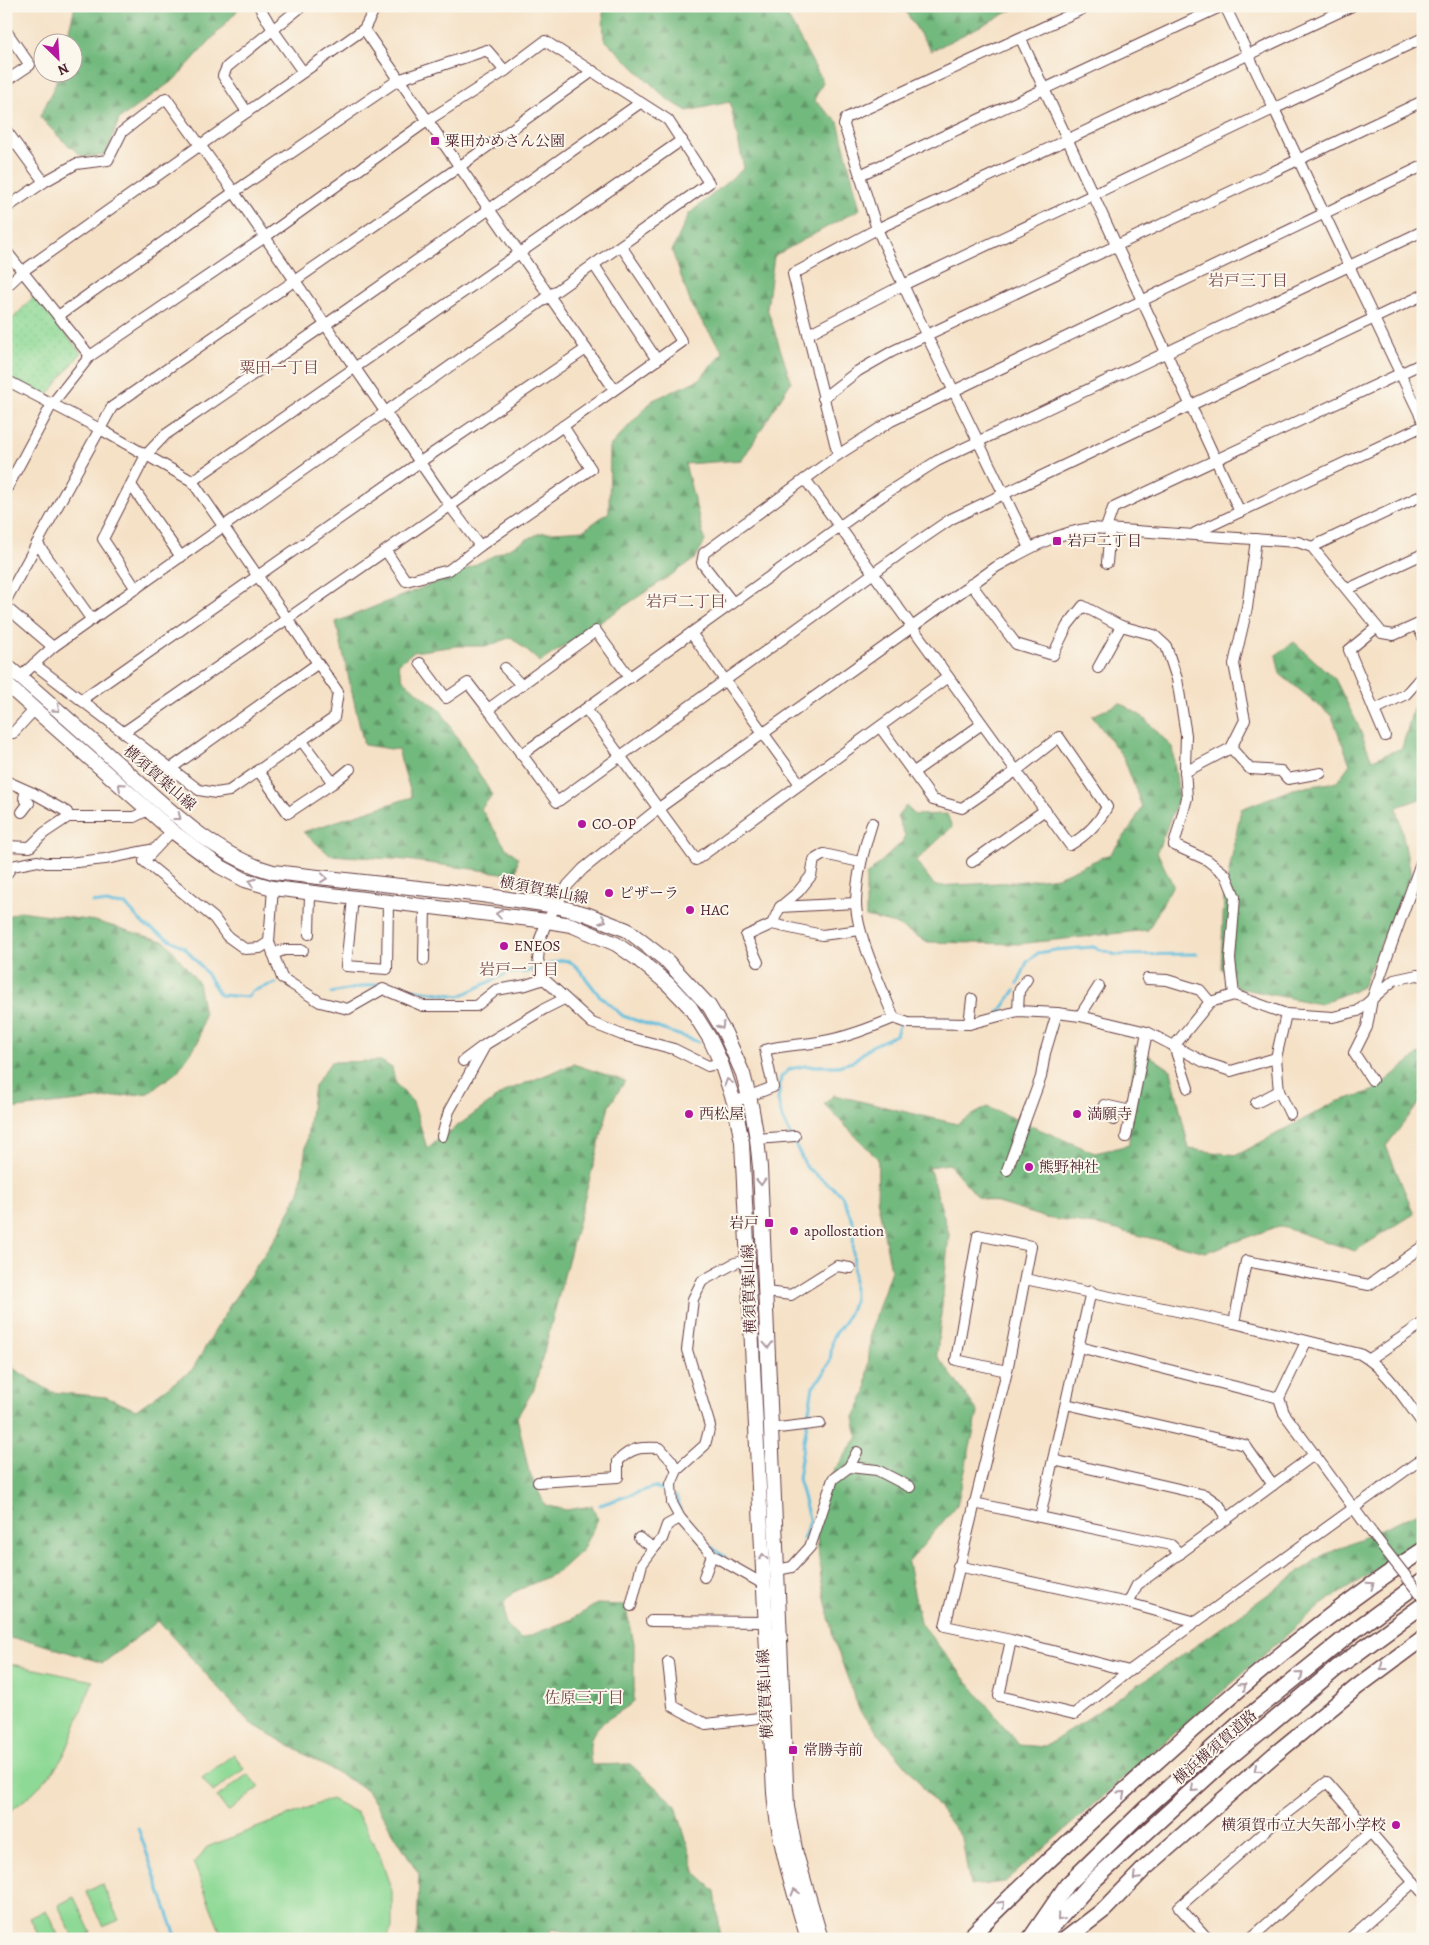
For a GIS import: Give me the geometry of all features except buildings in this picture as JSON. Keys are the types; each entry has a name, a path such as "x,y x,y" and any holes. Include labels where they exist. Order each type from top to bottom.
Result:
{"highway":[{"path":"968,1939 1008,1898 1129,1787 1269,1664 1351,1599 1423,1550"},
{"name":"横浜横須賀道路","path":"1030,1939 1144,1810 1239,1724 1355,1630 1423,1580"},
{"name":"横浜横須賀道路","path":"1041,1939 1072,1891 1294,1702 1345,1661 1423,1605"},
{"path":"1066,1939 1105,1909 1145,1868 1274,1755 1343,1698 1423,1638"}],"main road":[{"name":"横須賀葉山線","path":"6,665 168,809 214,845 247,864 273,872 482,895 556,906 614,924 627,930 667,961 710,1006 737,1058 749,1097 757,1139 766,1292 777,1570 777,1716 774,1793 785,1859 808,1939"},
{"name":"横須賀葉山線","path":"6,684 172,831 226,871 245,880 273,888 571,925 616,944 668,984 690,1007 710,1039 721,1063 734,1102 742,1142 766,1622 789,1822 796,1854 821,1939"}],"street":[{"path":"258,6 303,72"},
{"path":"247,112 223,76 227,67 302,6"},
{"path":"6,286 23,271 364,30 376,6"},
{"path":"1030,548 877,229 844,124 846,118 1021,39 1089,6"},
{"path":"860,175 1223,6 1423,421"},
{"path":"838,455 793,274 877,229 1352,6"},
{"path":"364,30 614,390"},
{"path":"6,31 30,65 6,81"},
{"path":"808,334 903,285 1423,38"},
{"path":"1021,39 1240,512"},
{"path":"6,490 52,404 90,356 265,237 428,122 505,71 545,41 668,120 709,184 53,647 20,677"},
{"path":"58,316 234,192 398,80 487,50 505,71"},
{"path":"6,600 112,407 459,167 593,71"},
{"path":"6,208 44,182 76,164 108,160 122,132 166,98 234,192 450,506 480,546"},
{"path":"823,398 858,371 894,351 1423,101"},
{"path":"136,589 103,539 146,455 165,435 325,325 640,103"},
{"path":"6,130 10,144 44,182"},
{"path":"192,481 682,140"},
{"path":"733,603 702,563 704,553 838,455 891,421 1423,166"},
{"path":"522,756 882,496 937,461 1021,423 1166,352 1423,231"},
{"path":"124,732 386,551 682,342 621,246"},
{"path":"6,251 90,356"},
{"path":"594,265 656,360"},
{"path":"420,663 446,698 468,683 557,802 951,519 1423,295"},
{"path":"81,700 420,462 586,349"},
{"path":"1107,563 1108,528 1112,508 1423,363"},
{"path":"7,382 100,429 192,481 338,692 334,718 229,790 216,793 199,790 34,664"},
{"path":"386,551 406,581 449,570 480,546 591,469 563,426"},
{"path":"1194,534 1423,426"},
{"path":"805,479 839,527 874,574 911,626 1016,771 1045,810 1070,845 1098,823 1107,807 1059,737 1016,771 962,808 933,800 880,727"},
{"path":"131,485 181,557"},
{"path":"1312,547 1423,495"},
{"path":"721,1063 708,1066 674,1049 622,1035 592,1024 564,999 544,979 538,960 540,939 556,906 568,885 583,869 659,808 996,566 1057,536 1080,529 1108,528 1298,542 1312,547 1382,633 1394,635 1420,623 1423,637"},
{"path":"1185,772 1231,748 1245,720 1234,664 1248,608 1256,539"},
{"path":"38,544 92,620"},
{"path":"1348,589 1423,554"},
{"path":"971,584 1016,644 1053,655 1067,626 1083,606 1121,626 1154,636 1166,646 1176,679 1186,735 1185,772 1187,798 1174,845 1207,860 1226,875 1235,897 1230,959 1234,995"},
{"path":"6,607 53,647"},
{"path":"1098,668 1121,626"},
{"path":"1377,627 1349,650 1385,736"},
{"path":"488,710 596,631 630,678"},
{"path":"691,633 800,784"},
{"path":"170,769 317,664"},
{"path":"505,668 521,685"},
{"path":"1374,710 1406,694 1423,675"},
{"path":"586,709 696,860 948,677"},
{"path":"13,733 35,709"},
{"path":"914,772 982,724"},
{"path":"301,740 333,783"},
{"path":"1231,748 1250,769 1281,771 1288,779 1321,773"},
{"path":"258,770 288,813 333,783 350,769"},
{"path":"6,781 33,793 67,812 68,817"},
{"path":"22,812 29,803 24,798 25,794 33,793"},
{"path":"6,846 30,847 44,832 68,817 134,817 148,810"},
{"path":"972,862 1045,810"},
{"path":"872,823 860,862 856,903 860,930 894,1018"},
{"path":"172,831 144,861 214,918 227,936 246,949 260,948 269,942"},
{"path":"6,875 12,866 38,861 46,863 77,862 105,859 155,849"},
{"path":"772,924 780,907 798,892 811,876 814,860 824,854 860,862"},
{"path":"1372,1080 1354,1053 1366,1027 1372,999 1423,857"},
{"path":"273,888 269,942 282,978 320,1002 348,1009 383,988 423,1006 476,1006 496,990 526,985 544,979"},
{"path":"309,934 310,893"},
{"path":"353,898 346,966 387,969 388,902"},
{"path":"780,907 856,903"},
{"path":"424,906 424,960"},
{"path":"758,962 746,936 772,924 822,936 860,930"},
{"path":"273,954 284,950 303,950"},
{"path":"1174,1046 1210,1002 1234,995 1286,1014 1333,1017 1358,1011 1394,980 1417,974 1423,976"},
{"path":"1018,1012 1019,991 1027,979"},
{"path":"1147,979 1167,980 1200,990 1210,1002"},
{"path":"1080,1016 1099,986"},
{"path":"464,1061 486,1044 564,999"},
{"path":"969,1024 972,999"},
{"path":"734,1102 773,1087 765,1050 820,1042 856,1033 894,1018 908,1023 969,1024 1018,1012 1057,1013 1080,1016 1147,1032 1206,1063 1231,1071 1276,1058"},
{"path":"1008,1170 1041,1077 1045,1052 1057,1013"},
{"path":"1286,1014 1276,1058 1279,1091 1290,1114"},
{"path":"1126,1137 1147,1032"},
{"path":"442,1136 449,1110 486,1044"},
{"path":"1174,1046 1188,1088"},
{"path":"1256,1104 1279,1091"},
{"path":"1104,1105 1131,1110"},
{"path":"1113,1120 1116,1108"},
{"path":"757,1139 795,1136"},
{"path":"1007,1371 956,1360 978,1235 1031,1246 1007,1371 958,1566 945,1626 1011,1640 1129,1672"},
{"path":"1234,1323 1246,1261 1369,1285 1423,1246"},
{"path":"749,1260 735,1263 702,1281 693,1299 686,1350 710,1426 705,1446 677,1470 672,1484 672,1503 680,1518 712,1555 765,1585"},
{"path":"766,1292 791,1295 837,1266 850,1268"},
{"path":"1025,1279 1234,1323 1360,1354 1370,1360 1385,1374 1423,1424"},
{"path":"1040,1517 1091,1292"},
{"path":"1370,1360 1423,1323"},
{"path":"1306,1342 1279,1398 1284,1413 1372,1533 1423,1598"},
{"path":"1079,1347 1279,1398"},
{"path":"1066,1404 1245,1445 1273,1485"},
{"path":"770,1429 820,1423"},
{"path":"538,1482 618,1477 618,1461 628,1451 643,1447 660,1448 672,1460 677,1470"},
{"path":"777,1570 792,1567 810,1547 833,1479 849,1467 857,1452"},
{"path":"1128,1604 1137,1586 1315,1454"},
{"path":"1011,1640 999,1696 1074,1714 1196,1622 1423,1458"},
{"path":"1053,1460 1205,1495 1219,1505 1227,1518"},
{"path":"849,1467 877,1470 910,1487"},
{"path":"974,1503 1171,1545 1180,1554"},
{"path":"631,1606 642,1564 662,1539 668,1525 680,1518"},
{"path":"639,1538 654,1548"},
{"path":"704,1577 712,1555"},
{"path":"958,1566 1128,1604 1196,1622"},
{"path":"651,1621 766,1622"},
{"path":"668,1662 673,1706 706,1724 777,1716"},
{"path":"1208,1939 1179,1907 1279,1819 1327,1782 1423,1893"},
{"path":"1250,1939 1371,1832"},
{"path":"1349,1939 1414,1882"}],"green space":[{"path":"75,6 237,6 237,11 175,79 119,119 106,155 83,157 60,138 40,117 56,82 82,82 82,32 68,32"},
{"path":"606,6 782,6 823,82 814,100 838,122 860,209 774,256 767,308 791,382 742,460 685,464 705,541 695,559 540,662 511,637 488,646 456,646 413,652 398,664 403,680 441,711 492,795 481,809 506,848 518,857 516,875 406,860 330,855 303,832 412,797 398,750 364,745 336,622 452,576 540,533 584,530 609,512 610,446 653,400 700,379 723,352 692,307 672,251 689,214 744,168 730,102 687,111 667,99 604,39 603,13"},
{"path":"902,6 1020,6 931,51"},
{"path":"35,295 81,353 46,397 6,376 6,326"},
{"path":"1294,642 1335,679 1357,723 1372,760 1402,748 1414,706 1423,691 1423,798 1397,807 1411,875 1362,987 1320,1004 1238,988 1221,968 1224,898 1241,809 1293,789 1337,782 1350,764 1332,716 1280,674 1276,655"},
{"path":"1120,703 1143,717 1172,747 1179,797 1157,852 1173,885 1148,930 1018,944 928,942 895,924 866,917 866,876 902,842 905,835 897,817 906,806 915,815 947,814 952,827 916,861 935,886 1016,882 1058,877 1110,854 1130,829 1142,807 1124,758 1092,716"},
{"path":"20,911 95,921 166,942 198,982 204,1014 198,1042 177,1072 148,1093 17,1108 6,1112 6,917"},
{"path":"1134,1045 1171,1070 1189,1149 1237,1155 1336,1102 1373,1091 1423,1051 1423,1098 1386,1146 1414,1214 1355,1251 1279,1226 1206,1252 1101,1226 1046,1218 978,1197 949,1164 929,1167 949,1234 937,1355 978,1412 957,1505 908,1563 920,1623 1019,1745 1045,1747 1200,1643 1320,1557 1423,1510 1423,1540 1321,1605 1005,1882 970,1886 962,1838 907,1767 860,1712 834,1641 821,1579 815,1517 823,1486 858,1437 854,1417 866,1393 871,1330 891,1270 877,1198 878,1159 824,1104 834,1095 957,1124 987,1107 1095,1153 1129,1145"},
{"path":"381,1061 392,1068 396,1084 413,1102 427,1148 506,1091 573,1064 625,1081 609,1106 534,1389 517,1417 529,1472 545,1505 566,1510 592,1506 598,1519 582,1550 558,1572 512,1593 504,1603 505,1624 521,1639 570,1620 597,1604 625,1605 634,1643 634,1701 595,1730 590,1745 591,1765 630,1764 676,1806 696,1874 715,1891 721,1939 595,1939 552,1929 546,1939 417,1939 419,1874 367,1790 250,1723 158,1621 103,1663 31,1641 6,1638 6,1353 14,1369 52,1392 106,1397 136,1410 192,1370 230,1305 280,1231 300,1190 314,1086 331,1062"},
{"path":"6,1663 93,1681 63,1756 42,1784 6,1814"},
{"path":"234,1754 244,1769 213,1792 202,1778"},
{"path":"248,1774 259,1788 228,1812 217,1797"},
{"path":"331,1799 357,1813 378,1851 392,1891 392,1928 387,1939 223,1939 194,1864 207,1847"},
{"path":"102,1884 119,1920 103,1927 86,1892"},
{"path":"74,1897 91,1933 78,1939 74,1939 58,1905"},
{"path":"46,1910 60,1939 40,1939 30,1918"}],"waterway":[{"path":"93,902 126,905 144,925 185,948 204,970 220,995 248,997 252,991 276,983"},
{"path":"1018,984 1027,962 1038,953 1055,950 1093,947 1116,955 1197,954"},
{"path":"331,993 376,984 460,996 508,973 526,972 562,960 569,961 578,968 598,994 623,1016 699,1042"},
{"path":"999,1013 1015,990"},
{"path":"905,1018 949,1019"},
{"path":"803,1539 810,1522 798,1478 813,1386 823,1375 830,1361 833,1337 845,1321 854,1302 853,1222 841,1194 807,1168 782,1118 778,1100 781,1077 790,1069 805,1066 838,1066 852,1062 872,1046 896,1035 900,1023"},
{"path":"600,1505 654,1487 670,1493"},
{"path":"676,1496 680,1509"},
{"path":"710,1546 725,1557"},
{"path":"138,1828 177,1939"}],"place":[{"name":"粟田かめさん公園","path":"435,141"},
{"name":"岩戸二丁目","path":"1057,541"},
{"name":"CO-OP","path":"582,824"},
{"name":"ピザーラ","path":"609,893"},
{"name":"HAC","path":"690,910"},
{"name":"ENEOS","path":"504,946"},
{"name":"西松屋","path":"689,1114"},
{"name":"満願寺","path":"1077,1114"},
{"name":"熊野神社","path":"1029,1167"},
{"name":"岩戸","path":"769,1223"},
{"name":"apollostation","path":"794,1231"},
{"name":"常勝寺前","path":"793,1750"},
{"name":"横須賀市立大矢部小学校","path":"1396,1825"}],"district":[{"name":"岩戸三丁目","path":"1248,280"},
{"name":"粟田一丁目","path":"279,367"},
{"name":"岩戸二丁目","path":"686,601"},
{"name":"岩戸一丁目","path":"519,969"},
{"name":"佐原三丁目","path":"584,1697"}]}
